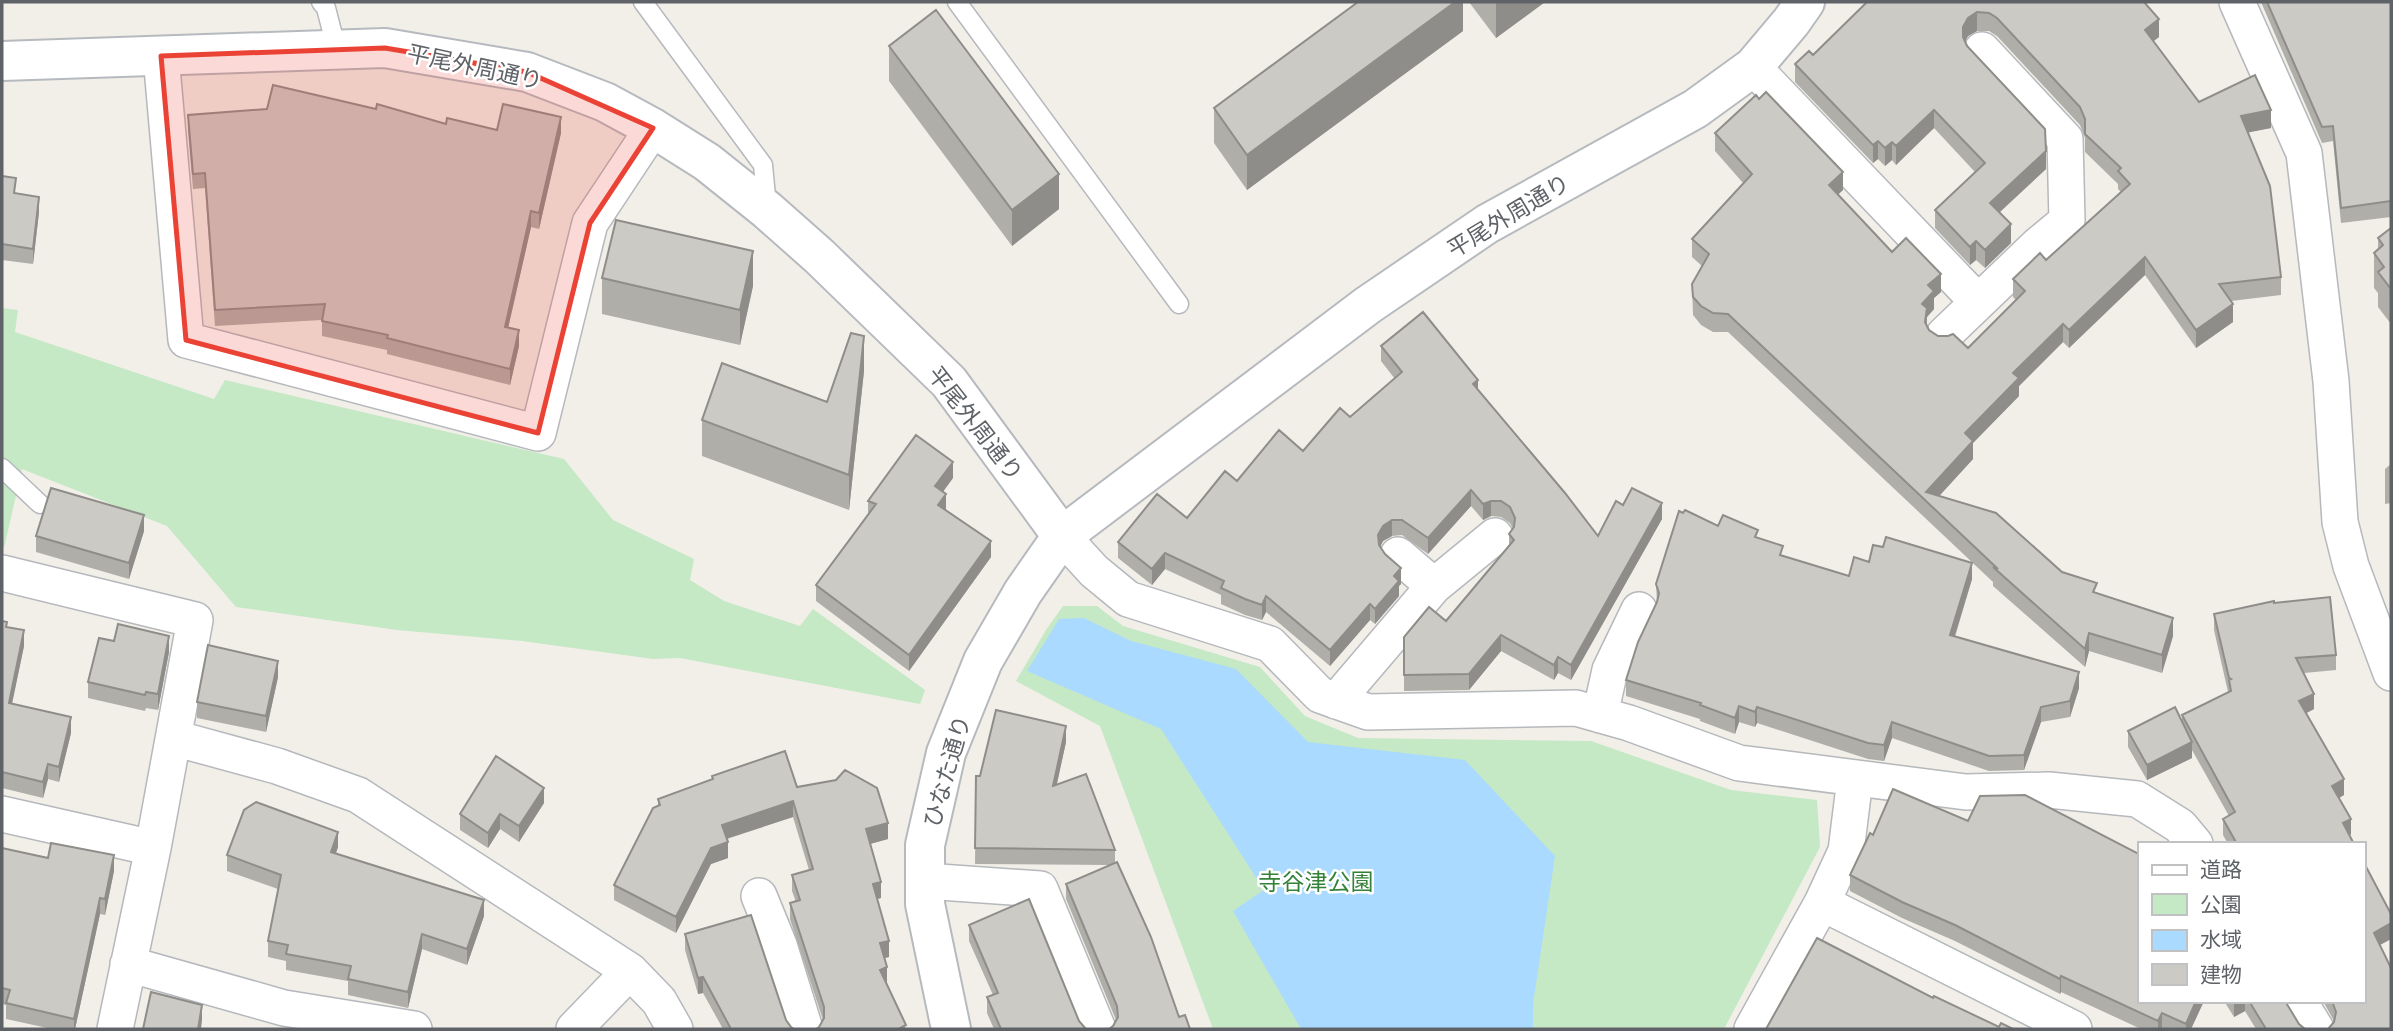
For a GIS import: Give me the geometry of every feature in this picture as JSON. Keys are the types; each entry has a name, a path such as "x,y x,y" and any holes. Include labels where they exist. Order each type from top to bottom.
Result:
{"street":[{"name":"平尾外周通り","path":"2,61 385,48 527,72 605,102 707,162 819,256 949,382 1062,537 1368,305 1487,224 1696,109 1753,67 1805,2"},
{"path":"2237,2 2304,153 2332,381 2340,522 2351,566 2391,673"},
{"path":"1944,335 2067,220 2065,139 1982,50"},
{"path":"161,56 186,340 538,433 590,223 653,128"},
{"path":"1753,67 1978,302"},
{"path":"1336,701 1434,586 1495,536"},
{"path":"1062,537 1094,571 1128,599 1270,644 1320,695 1368,712 1576,708 1629,723 1739,763 1966,792 2049,790 2137,799 2180,826 2193,842"},
{"name":"ひなた通り","path":"951,1029 925,904 925,845 951,741 983,661 1023,592 1062,537"},
{"path":"1398,555 1434,586"},
{"path":"2,573 195,620 153,848 115,1029"},
{"path":"1600,715 1610,670 1639,610"},
{"path":"174,738 277,766 358,795 630,971 659,1001 675,1029"},
{"path":"1752,1029 1822,903 1846,851 1855,779"},
{"path":"2,814 153,848"},
{"path":"925,881 1040,889 1098,1029"},
{"path":"759,895 779,945 805,1029"},
{"path":"1822,903 2074,1029"},
{"path":"128,964 284,1008 414,1029"},
{"path":"574,1029 630,971"}],"lane":[{"path":"321,2 326,8 337,51"},
{"path":"643,2 763,164 767,210"},
{"path":"957,2 1179,304"},
{"path":"2,468 40,504"}],"highlighted area":[{"path":"385,48 527,72 653,128 590,223 538,433 186,340 161,56"}],"green space":[{"path":"2,308 18,310 15,332 214,399 225,380 564,459 613,520 694,559 690,580 724,601 800,626 813,609 925,690 920,704 680,658 653,659 522,641 397,630 236,607 167,526 22,469 4,548"},
{"name":"寺谷津公園","path":"1063,606 1097,606 1123,626 1260,667 1305,716 1358,738 1591,741 1731,790 1817,800 1820,847 1724,1029 1213,1029 1100,726 1016,681"}],"water":[{"path":"1084,618 1131,641 1236,669 1308,742 1465,760 1555,856 1533,1004 1533,1029 1301,1029 1233,911 1264,890 1161,729 1027,671 1059,619"}],"building":[{"path":"1358,2 1455,2 1247,155 1214,108"},
{"path":"1867,2 2144,2 2159,19 2145,30 2199,102 2255,75 2271,110 2241,116 2270,186 2281,277 2219,284 2233,304 2196,330 2145,257 2069,330 2063,324 2013,373 2019,378 1965,433 1973,441 1926,492 1996,513 2062,572 2097,583 2093,592 2173,618 2162,655 2089,633 2085,649 1993,567 1998,569 1728,314 1713,313 1693,297 1692,284 1709,254 1692,239 1752,174 1715,133 1756,95 1759,99 1766,92 1843,172 1829,185 1892,252 1906,238 1941,274 1928,285 1934,291 1922,304 1927,308 1925,322 1929,330 1938,336 1953,334 1968,348 2025,291 2013,279 2040,253 2046,260 2130,184 2118,171 2121,168 2085,134 2085,119 2080,107 1997,18 1989,13 1977,12 1968,18 1963,27 1967,46 2045,129 2046,151 1990,203 2011,224 1985,250 1976,241 1970,247 1935,210 1985,163 1934,110 1896,146 1892,142 1885,148 1878,141 1873,145 1795,64 1809,51 1813,55"},
{"path":"2267,2 2391,2 2391,201 2341,208 2333,126 2322,127"},
{"path":"936,10 1059,174 1012,210 889,46"},
{"path":"273,85 376,109 377,104 446,124 447,118 497,130 503,104 561,117 539,213 531,211 505,327 519,330 510,369 387,338 388,335 322,321 325,304 215,310 205,173 193,174 188,115 267,109"},
{"path":"2,176 16,178 14,193 39,197 33,249 2,244"},
{"path":"616,220 753,251 740,310 602,278"},
{"path":"2391,228 2391,289 2378,272 2384,267 2374,253 2383,245 2378,238"},
{"path":"1423,312 1478,380 1473,384 1598,536 1616,501 1623,505 1632,488 1662,503 1571,665 1558,657 1554,665 1501,635 1469,674 1404,675 1404,637 1429,607 1446,621 1514,540 1509,534 1514,527 1515,518 1510,507 1501,501 1483,504 1471,490 1428,538 1402,520 1392,520 1383,526 1378,535 1379,545 1401,568 1394,576 1399,581 1375,609 1370,604 1330,650 1266,596 1262,605 1245,599 1221,588 1224,581 1165,553 1152,569 1118,542 1157,494 1187,518 1225,471 1237,481 1279,430 1303,451 1340,408 1350,417 1402,372 1381,346"},
{"path":"851,333 864,336 849,475 702,420 722,363 827,402"},
{"path":"916,435 953,462 935,486 946,494 938,505 991,541 909,655 816,585 876,504 868,501"},
{"path":"51,488 144,515 129,563 36,536"},
{"path":"1685,510 1718,526 1723,515 1758,530 1755,537 1783,546 1780,555 1849,576 1854,557 1869,562 1873,545 1883,547 1886,537 1972,563 1950,635 2079,672 2070,701 2041,707 2024,755 1989,756 1892,722 1884,745 1868,743 1757,707 1755,712 1739,706 1735,718 1700,705 1701,703 1626,680 1638,642 1657,602 1659,593 1656,584 1679,511 1683,513"},
{"path":"2330,597 2336,655 2296,658 2314,694 2299,701 2344,779 2332,786 2351,819 2343,823 2353,842 2236,842 2223,819 2235,812 2182,715 2231,691 2231,679 2214,614 2274,603"},
{"path":"2,621 7,622 6,627 24,630 9,703 71,717 59,767 48,764 43,782 2,772"},
{"path":"118,624 169,636 158,694 146,692 145,695 88,682 99,638 114,641"},
{"path":"208,645 278,661 266,716 197,702"},
{"path":"2175,707 2192,742 2147,765 2128,731"},
{"path":"996,710 1066,726 1053,786 1086,774 1115,850 975,848 976,776 980,776"},
{"path":"785,751 797,787 836,780 845,770 877,788 888,823 866,829 881,882 873,884 889,941 880,943 887,967 880,970 906,1025 900,1029 816,1029 824,1018 824,1007 790,903 800,900 792,875 813,869 793,801 722,825 728,842 711,848 676,917 614,885 653,808 660,805 658,799 713,779 712,776"},
{"path":"496,756 544,788 519,826 500,814 488,833 460,814"},
{"path":"1893,789 1968,821 1980,796 2025,795 2138,853 2138,1003 2195,1003 2186,1024 2162,1013 2158,1021 2061,976 2060,979 1850,875 1870,833 1873,835"},
{"path":"256,802 338,832 331,852 484,900 467,949 422,934 408,992 348,979 351,966 286,954 288,945 268,941 281,875 227,855 244,810"},
{"path":"51,843 114,855 105,899 100,898 74,1019 6,1003 10,990 2,988 2,848 48,858"},
{"path":"1117,862 1151,937 1179,1017 1185,1015 1190,1029 1109,1029 1118,1017 1117,1006 1066,884"},
{"path":"2365,865 2391,914 2391,923 2374,933 2391,968 2391,1029 2328,1029 2334,1022 2336,1012 2333,1003 2365,1003"},
{"path":"1029,899 1079,1021 1086,1029 1001,1029 987,997 998,993 969,925"},
{"path":"751,915 786,1020 794,1029 731,1029 703,977 698,978 685,934"},
{"path":"1817,938 1933,998 1934,996 1999,1027 2001,1023 2013,1029 1766,1029"},
{"path":"151,992 202,1005 198,1029 143,1029"},
{"path":"2250,1003 2286,1003 2305,1029 2266,1029"}]}
